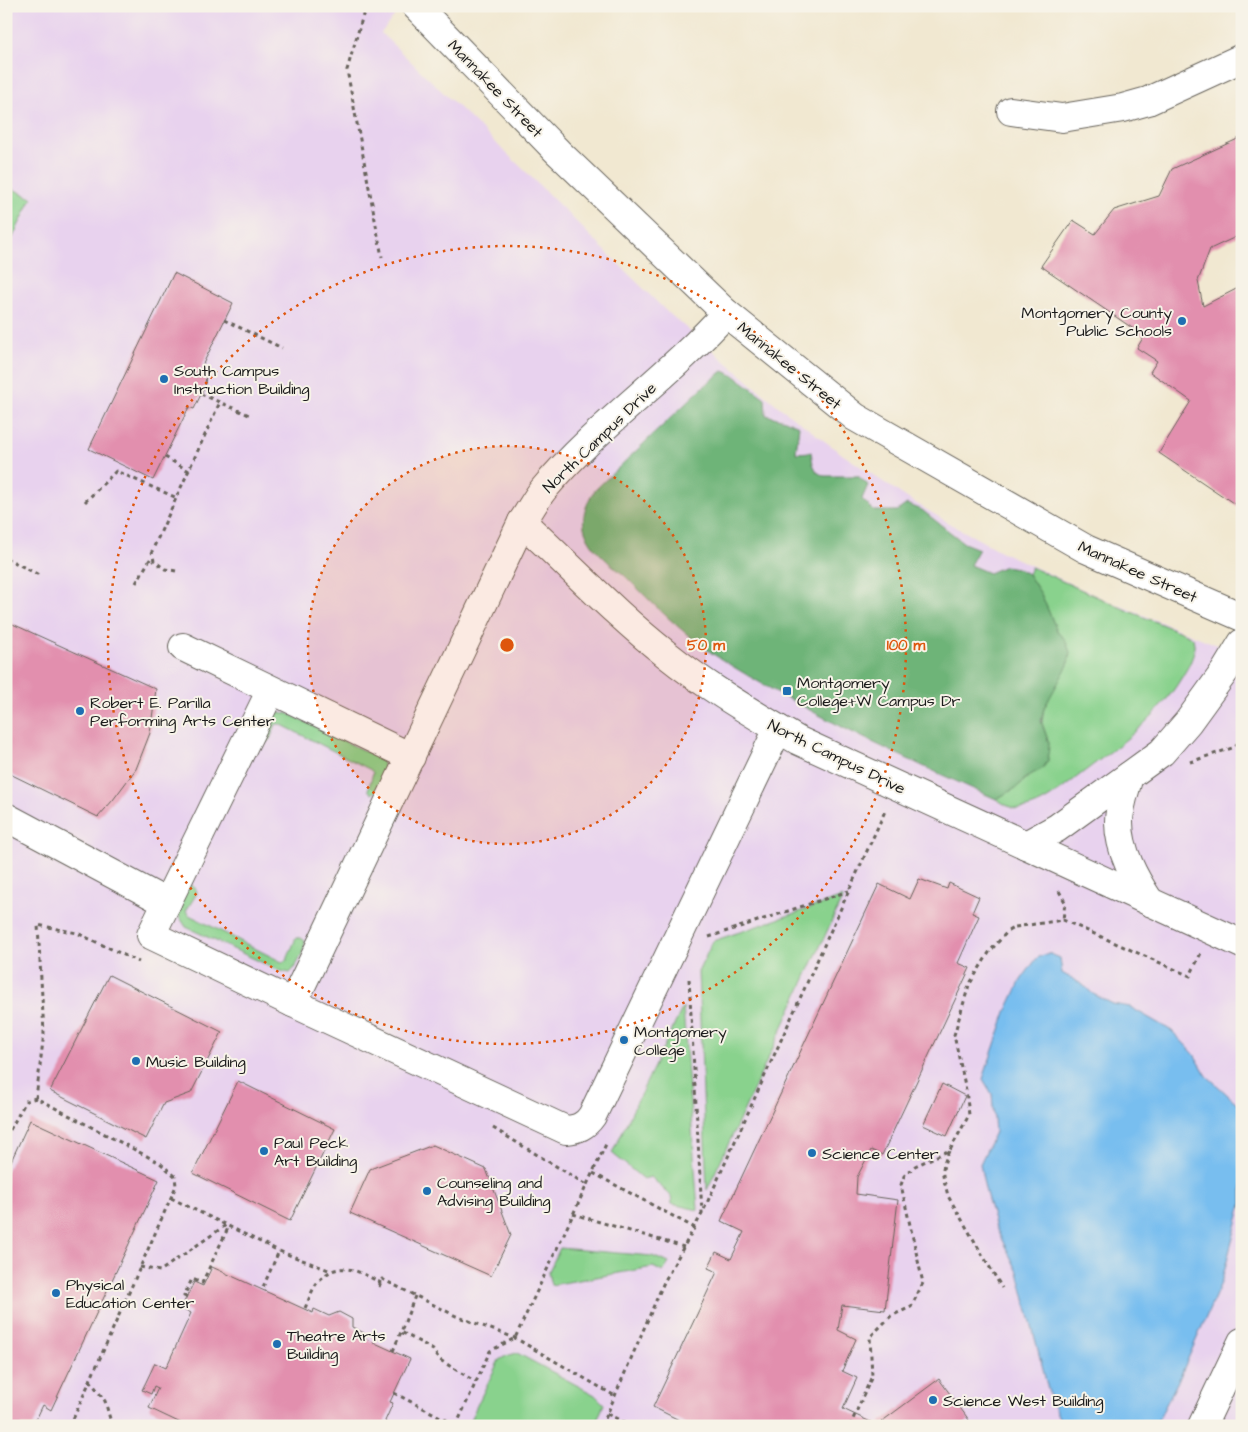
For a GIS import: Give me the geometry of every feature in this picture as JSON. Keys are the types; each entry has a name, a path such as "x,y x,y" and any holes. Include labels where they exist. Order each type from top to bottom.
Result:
{"street":[{"name":"Mannakee Street","path":"416,6 558,152 726,313 855,417 1086,549 1242,617"},
{"path":"1011,111 1062,118 1123,108 1148,101 1242,58"},
{"name":"North Campus Drive","path":"726,313 706,336 582,449 542,491 522,522 666,654 710,687 778,729 797,740 1242,944"},
{"path":"293,1003 522,522"},
{"path":"1026,845 1057,828 1162,752 1188,722 1224,672 1242,643"},
{"path":"183,647 411,757"},
{"path":"271,690 151,935 566,1130 578,1129 587,1123 592,1116 692,936 778,729"},
{"path":"1129,776 1121,803 1119,823 1123,845 1130,866 1150,902"},
{"path":"6,816 167,903"},
{"path":"1202,1426 1242,1342"}],"path":[{"path":"369,7 363,15 347,70 382,257"},
{"path":"224,320 282,348"},
{"path":"201,394 250,415"},
{"path":"136,583 152,556 152,551 220,402"},
{"path":"165,457 189,471"},
{"path":"85,502 116,471 176,498"},
{"path":"152,556 154,561 164,569 176,572"},
{"path":"6,558 41,576"},
{"path":"1183,765 1232,748 1242,740"},
{"path":"602,1426 664,1282 702,1214 888,806"},
{"path":"692,936 850,891"},
{"path":"1002,1288 948,1196 943,1183 942,1169 950,1150 970,1116 954,1034 969,985 990,951 1008,931 1015,927 1063,920 1190,976 1201,953"},
{"path":"36,1098 44,1033 38,925 77,933 145,965"},
{"path":"689,970 702,1214"},
{"path":"6,1137 26,1100 36,1098 160,1163 176,1176 176,1186 171,1198 70,1426"},
{"path":"485,1124 587,1185"},
{"path":"850,1426 872,1376 870,1336 891,1316 911,1307 923,1284 901,1185 904,1176 915,1166 950,1150"},
{"path":"593,1173 695,1228"},
{"path":"171,1198 279,1251 331,1272"},
{"path":"573,1214 684,1247"},
{"path":"140,1267 160,1271 227,1225"},
{"path":"187,1297 184,1296 192,1278 202,1283 227,1225"},
{"path":"263,1288 279,1251"},
{"path":"305,1308 316,1283 340,1268 354,1270 380,1285 382,1279 456,1316 515,1338 615,1396"},
{"path":"393,1351 415,1296"},
{"path":"401,1332 427,1346 433,1350 440,1360 476,1382"},
{"path":"90,1380 105,1401 112,1426"},
{"path":"394,1393 456,1425"},
{"path":"607,1414 632,1426"}],"shaded area":[{"name":"Montgomery College","path":"6,6 402,6 381,33 524,170 665,310 778,406 842,454 907,498 1002,552 1104,599 1242,655 1242,1426 6,1426"}],"green space":[{"path":"6,186 32,198 6,251"},
{"path":"723,371 735,376 765,398 766,415 799,426 796,453 811,452 813,464 817,472 824,476 858,476 868,485 862,499 874,511 897,511 907,504 922,510 964,543 979,549 970,565 989,573 1005,566 1017,568 1028,574 1041,594 1058,633 1065,639 1070,652 1068,665 1044,708 1041,721 1049,743 1048,761 1042,769 1028,776 1016,788 996,799 869,741 774,691 713,654 656,607 592,544 585,531 583,520 590,498 596,489 703,387"},
{"path":"1031,567 1124,609 1188,635 1193,638 1194,649 1190,663 1172,692 1138,729 1046,800 1029,807 1017,809 996,799 1016,788 1035,771 1042,769 1049,743 1042,723 1044,708 1052,693 1058,633 1041,594 1028,574"},
{"path":"277,712 287,713 381,759 384,773 376,791 372,794 368,790 373,773 371,770 280,724 276,724 270,739 266,743 262,742 260,738 271,716"},
{"path":"191,885 196,889 197,893 186,911 189,915 282,962 287,960 296,938 301,938 305,941 298,963 293,970 290,973 280,971 186,927 177,913 186,888"},
{"path":"843,897 707,1190 698,972 713,941"},
{"path":"683,1007 698,1210 672,1204 671,1196 651,1177 643,1179 612,1153"},
{"path":"560,1248 652,1256 669,1263 663,1272 653,1267 551,1285 548,1273"},
{"path":"517,1353 595,1395 604,1404 595,1426 467,1426 499,1360"}],"water":[{"path":"1048,953 1060,958 1062,973 1083,985 1093,994 1113,1004 1130,1007 1172,1031 1194,1054 1207,1076 1242,1109 1242,1204 1221,1283 1180,1377 1155,1426 1063,1426 1051,1401 1018,1272 996,1228 985,1189 980,1164 995,1132 992,1094 983,1079 1006,1012 1021,980 1037,958"}],"building":[{"name":"Montgomery County Public Schools","path":"1242,137 1242,234 1210,249 1198,281 1203,306 1242,286 1242,509 1159,453 1191,401 1150,372 1157,361 1137,348 1144,336 1041,266 1073,220 1095,234 1114,210 1159,196 1172,169"},
{"name":"South Campus Instruction Building","path":"174,273 233,303 200,370 206,372 205,386 194,409 189,407 153,480 89,449"},
{"name":"Robert E. Parilla Performing Arts Center","path":"6,621 156,689 150,733 136,769 98,817 6,772"},
{"name":"Science Center","path":"919,879 947,889 949,883 979,897 972,913 979,916 958,963 970,968 882,1155 871,1150 857,1177 856,1194 898,1200 885,1310 842,1305 838,1330 856,1339 842,1371 857,1378 843,1409 879,1426 691,1426 653,1407 717,1272 708,1268 716,1252 731,1259 744,1232 721,1221 879,884 910,899"},
{"name":"Music Building","path":"109,975 222,1032 191,1093 164,1103 146,1139 50,1091"},
{"name":"Paul Peck Art Building","path":"238,1081 335,1129 290,1221 193,1173"},
{"path":"942,1084 965,1096 947,1136 923,1125"},
{"name":"Physical Education Center","path":"30,1120 159,1180 51,1410 43,1405 33,1426 6,1426 6,1172"},
{"name":"Counseling and Advising Building","path":"433,1145 486,1169 511,1235 491,1276 350,1213 370,1169"},
{"name":"Theatre Arts Building","path":"212,1267 313,1313 314,1309 329,1316 339,1312 352,1319 352,1327 364,1333 362,1337 410,1359 390,1402 393,1403 385,1421 389,1426 187,1426 149,1408 158,1388 154,1386 151,1394 142,1390 155,1363 166,1368 191,1313 182,1308 185,1300 194,1282 203,1286"},
{"name":"Science West Building","path":"939,1379 969,1420 963,1426 883,1426 881,1422"}],"place":[{"name":"Montgomery County Public Schools","path":"1182,321"},
{"name":"South Campus Instruction Building","path":"164,379"},
{"name":"Montgomery College+W Campus Dr","path":"787,691"},
{"name":"Robert E. Parilla Performing Arts Center","path":"80,711"},
{"name":"Montgomery College","path":"624,1040"},
{"name":"Music Building","path":"136,1061"},
{"name":"Paul Peck Art Building","path":"264,1151"},
{"name":"Science Center","path":"812,1153"},
{"name":"Counseling and Advising Building","path":"427,1191"},
{"name":"Physical Education Center","path":"56,1293"},
{"name":"Theatre Arts Building","path":"277,1344"},
{"name":"Science West Building","path":"933,1400"}]}
